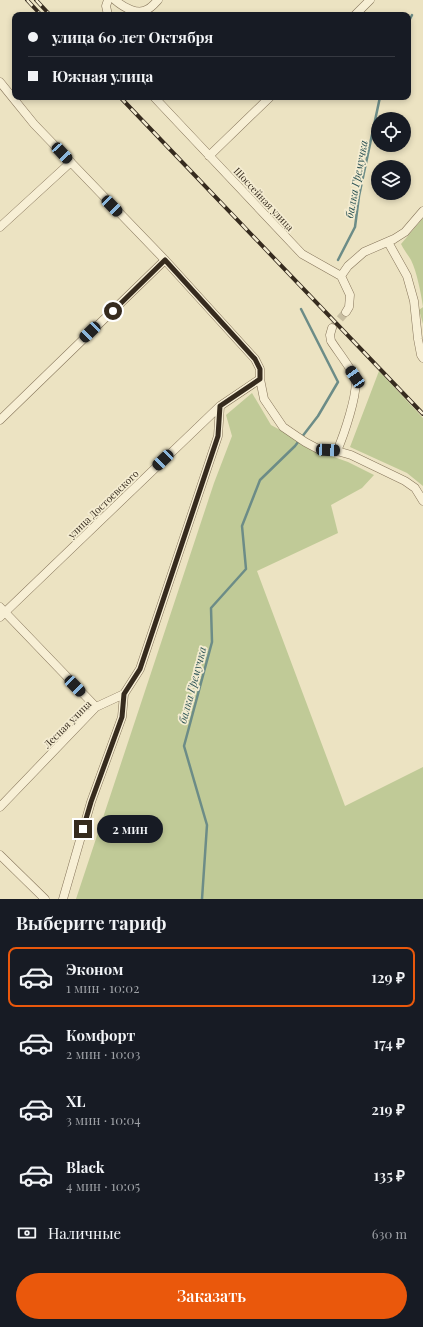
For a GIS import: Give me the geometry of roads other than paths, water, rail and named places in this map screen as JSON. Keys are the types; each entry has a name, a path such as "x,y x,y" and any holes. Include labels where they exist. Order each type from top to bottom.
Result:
{"street":[{"path":"107,12 106,6 108,0"},
{"path":"115,0 128,9 137,12 147,10 158,0"},
{"path":"357,12 370,0"},
{"path":"0,82 12,97"},
{"path":"15,100 34,124 165,260 255,359 260,369 260,379 264,399 283,427 320,450 337,451 351,455 404,481 415,488 423,501"},
{"name":"Шоссейная улица","path":"157,100 302,254 341,276"},
{"path":"210,156 267,100"},
{"path":"0,227 70,162"},
{"path":"346,312 350,301 350,295 341,276 348,266 364,252 388,242 405,232 423,211"},
{"path":"388,242 407,276 414,300 418,339 423,358"},
{"path":"0,420 165,260"},
{"path":"332,328 330,335 331,342 355,377 356,384 348,419 337,451"},
{"name":"улица Достоевского","path":"2,612 220,406 260,379"},
{"path":"63,899 91,802 122,717 124,694 140,669 218,436 220,406"},
{"path":"2,612 96,707"},
{"name":"Лесная улица","path":"0,807 96,707 124,694"},
{"path":"0,854 45,899"}],"waterway":[{"name":"балка Гремучка","path":"338,260 355,227 359,196 379,100"},
{"name":"балка Гремучка","path":"202,899 207,825 184,746 212,642 211,608 246,569 242,526 260,480 295,446 318,416 338,382 301,309"}],"tunnel":[{"path":"332,328 346,312"}],"railway":[{"path":"27,0 38,12"},
{"path":"36,0 47,12"},
{"path":"123,100 423,414"}]}
